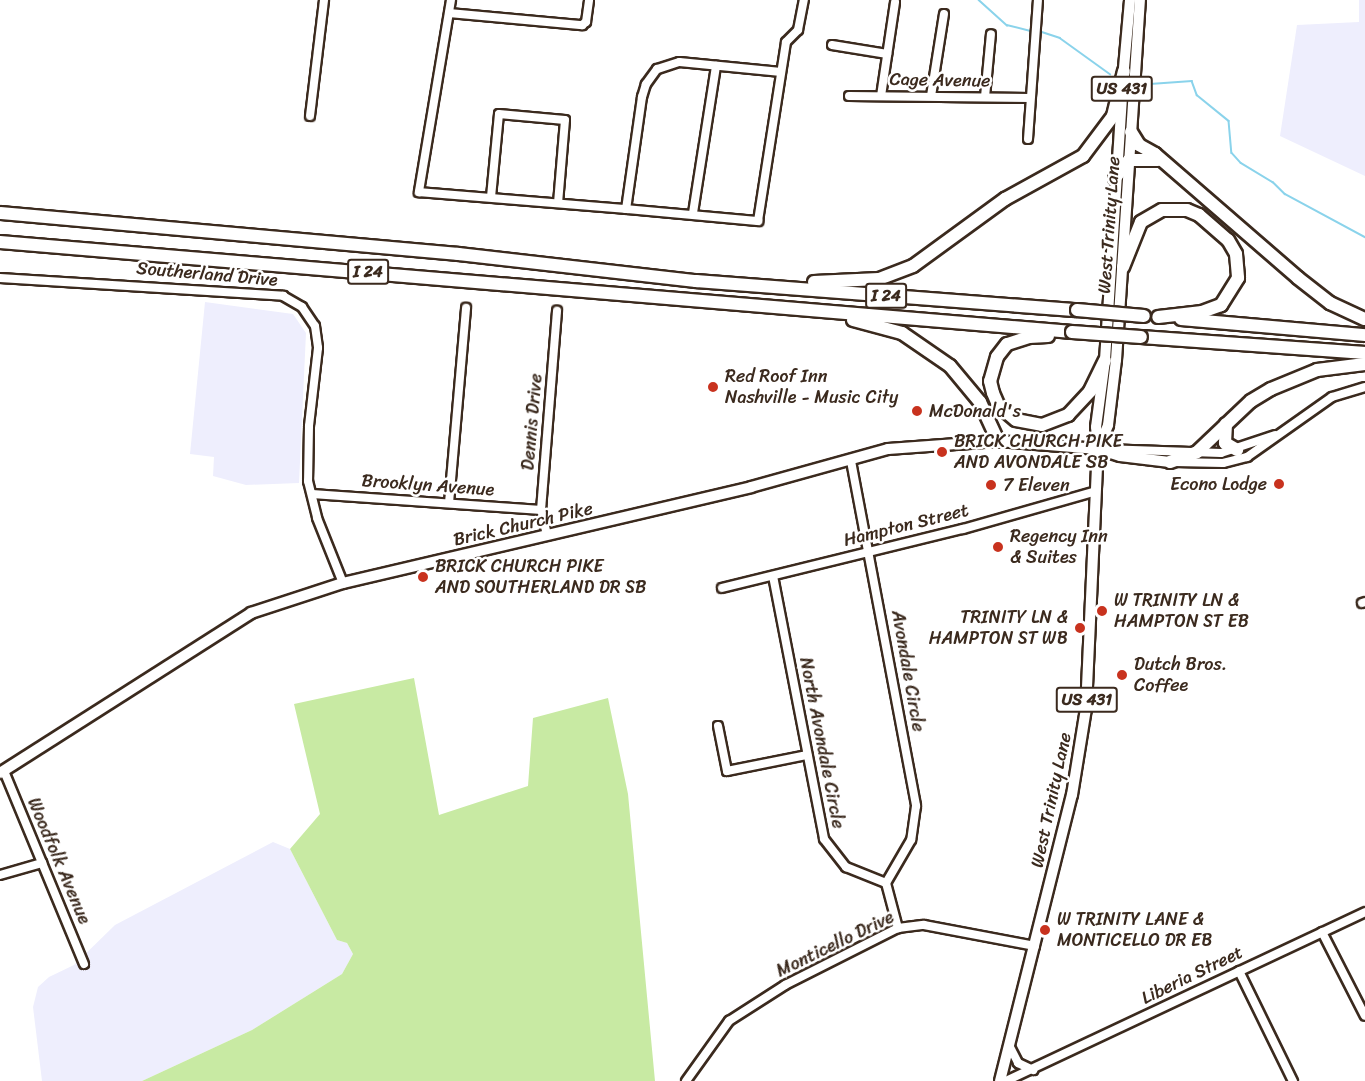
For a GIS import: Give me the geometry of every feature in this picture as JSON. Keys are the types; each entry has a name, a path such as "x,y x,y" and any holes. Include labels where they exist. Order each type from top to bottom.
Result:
{"highway":[{"path":"696,281 750,278 831,283 879,279 913,266 1005,199 1083,156 1113,116 1124,71"},
{"path":"1131,132 1139,145 1164,163 1315,292 1365,320"},
{"path":"1115,178 1130,160 1145,157 1164,163"},
{"path":"1123,267 1141,222 1162,210 1186,210 1199,215 1228,240 1236,254 1238,278 1221,305 1202,312 1158,317"},
{"name":"I 24","path":"0,213 458,254 696,281 1365,335"},
{"name":"I 24","path":"0,242 1072,332 1365,353"},
{"path":"736,303 871,322 902,333 950,366 980,402 998,441"},
{"path":"1072,332 1007,344 997,357 990,381 998,405 1009,415 1025,423 1042,425 1068,415 1090,391 1105,360"},
{"path":"1170,462 1197,452 1251,401 1296,377 1333,366 1365,364"},
{"path":"1226,424 1225,443 1237,450"}],"main road":[{"name":"West Trinity Lane","path":"1000,1081 1072,795 1086,709 1098,449 1096,427 1105,360 1115,178 1130,0"},
{"name":"West Trinity Lane","path":"1098,449 1108,424 1123,267 1140,0"},
{"name":"Brick Church Pike","path":"2,772 251,613 343,583 851,461 888,449 998,441 1098,449 1120,456 1170,462"}],"street":[{"path":"309,116 324,0"},
{"path":"451,0 419,192 758,220 786,42 801,23 804,0"},
{"path":"449,13 582,25 586,22 589,0"},
{"path":"881,96 895,2"},
{"path":"1028,139 1038,4"},
{"path":"931,96 944,14"},
{"path":"985,97 991,34"},
{"path":"832,45 887,54"},
{"path":"626,209 642,97 650,77 657,69 679,62 781,72"},
{"path":"693,213 716,66"},
{"name":"Cage Avenue","path":"849,96 1030,98"},
{"path":"491,198 499,114 565,120 558,203"},
{"name":"Southerland Drive","path":"0,278 283,296 303,307 315,326 318,348 309,426 312,494 343,583"},
{"path":"449,503 466,308"},
{"name":"Dennis Drive","path":"547,535 541,510 558,311"},
{"name":"Brick Church Pike","path":"1170,462 1223,464 1247,457 1332,397 1365,387"},
{"name":"Brick Church Pike","path":"1098,449 1122,447 1197,452 1237,450 1284,431"},
{"name":"Avondale Circle","path":"851,461 916,806 911,840 886,883"},
{"name":"Hampton Street","path":"722,588 1096,491"},
{"name":"Brooklyn Avenue","path":"312,494 541,510"},
{"name":"North Avondale Circle","path":"773,576 824,839 846,867 886,883"},
{"path":"718,726 728,771 807,755"},
{"name":"Woodfolk Avenue","path":"2,772 84,964"},
{"path":"0,875 42,863"},
{"path":"886,883 898,928"},
{"name":"Liberia Street","path":"1006,1081 1365,912"},
{"name":"Monticello Drive","path":"688,1078 729,1021 785,985 898,928 924,925 1035,946"},
{"path":"1322,932 1365,1016"},
{"path":"1239,971 1293,1081"},
{"path":"1010,1047 1018,1062 1033,1070"},
{"path":"688,1078 700,1081"}],"shaded area":[{"path":"1359,0 1365,0 1365,176 1280,136 1297,25 1359,22"},
{"path":"205,302 293,314 306,333 299,483 246,485 213,476 214,457 190,454"},
{"path":"273,842 290,849 337,940 347,943 353,954 342,974 252,1030 142,1081 42,1081 33,1007 38,987 49,977 74,965 115,925"}],"green space":[{"path":"414,678 439,815 528,786 533,718 608,698 628,794 655,1081 142,1081 252,1030 342,974 353,954 347,943 337,940 290,849 320,814 294,704"}],"waterway":[{"path":"979,0 1007,25 1031,31"},
{"path":"1039,31 1060,38 1110,74"},
{"path":"1150,84 1192,81 1197,95 1229,121 1232,153 1241,163 1273,182 1285,194 1365,237"}],"place":[{"name":"Red Roof Inn Nashville - Music City","path":"713,387"},
{"name":"McDonald's","path":"917,411"},
{"name":"BRICK CHURCH PIKE AND AVONDALE SB","path":"942,452"},
{"name":"Econo Lodge","path":"1279,484"},
{"name":"7 Eleven","path":"991,485"},
{"name":"Regency Inn & Suites","path":"998,547"},
{"name":"BRICK CHURCH PIKE AND SOUTHERLAND DR SB","path":"423,577"},
{"name":"W TRINITY LN & HAMPTON ST EB","path":"1102,611"},
{"name":"TRINITY LN & HAMPTON ST WB","path":"1080,628"},
{"name":"Dutch Bros. Coffee","path":"1122,675"},
{"name":"W TRINITY LANE & MONTICELLO DR EB","path":"1045,930"}]}
